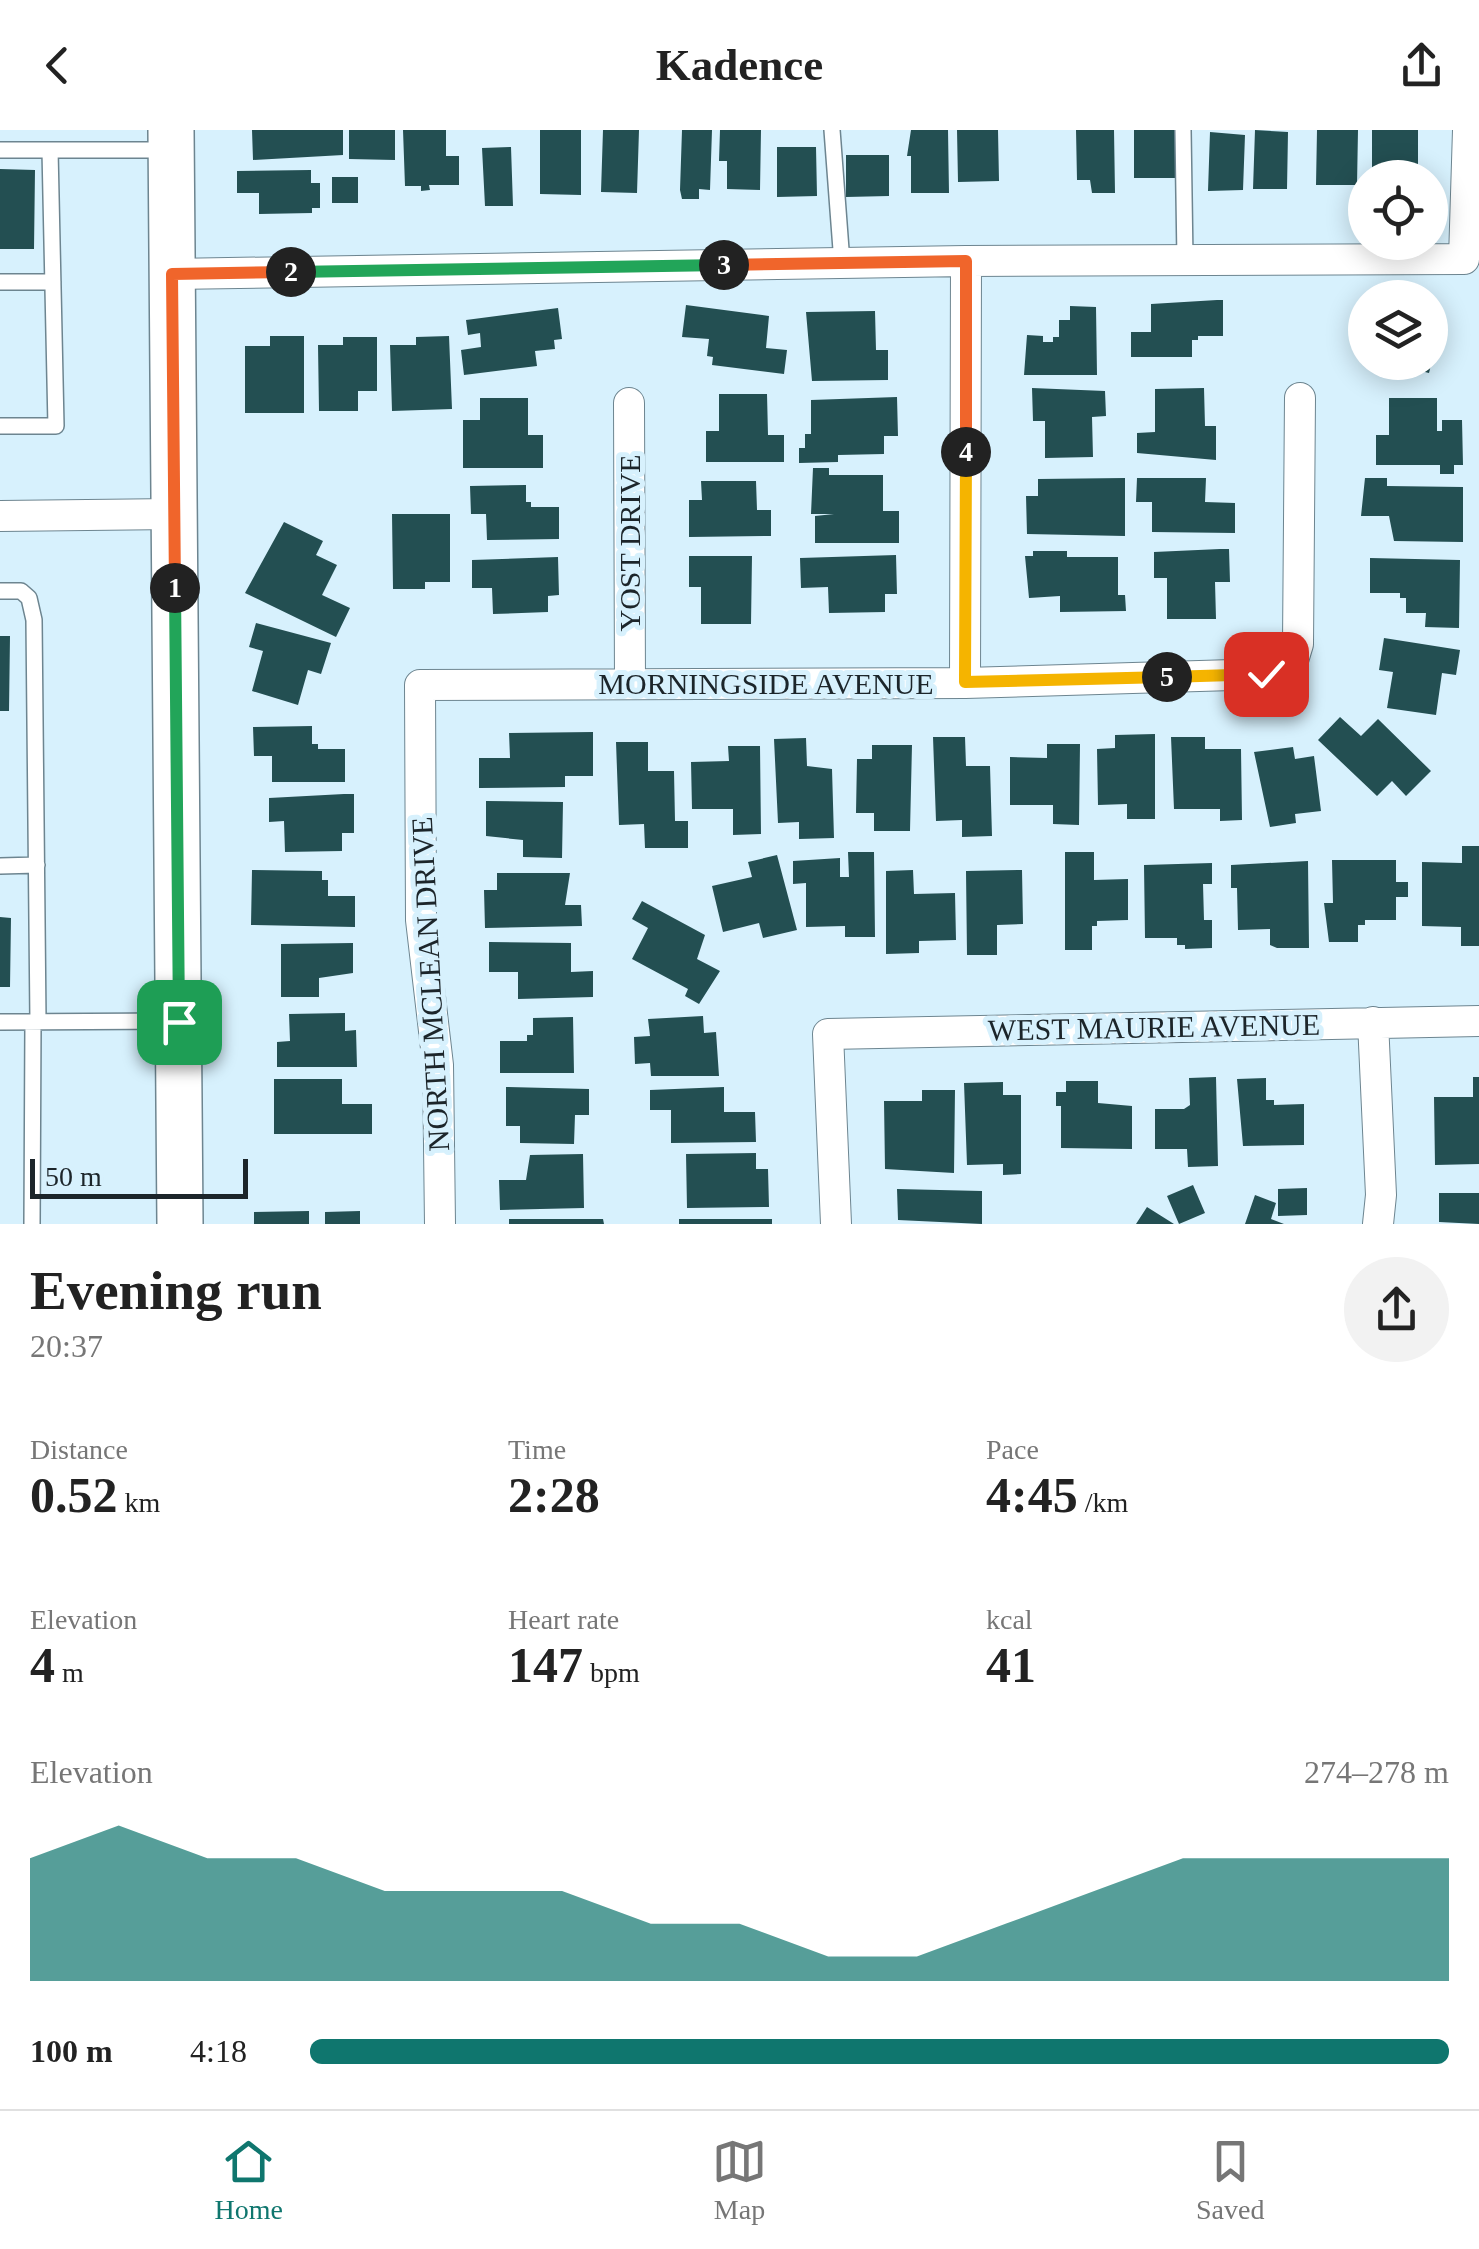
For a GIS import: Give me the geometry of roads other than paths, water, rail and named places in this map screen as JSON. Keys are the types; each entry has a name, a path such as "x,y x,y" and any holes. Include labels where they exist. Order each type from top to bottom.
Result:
{"main road":[{"path":"171,140 180,1224"}],"street":[{"path":"172,274 966,261 1472,264 1468,130"},
{"path":"965,682 966,261"},
{"name":"MORNINGSIDE AVENUE","path":"420,685 965,682 1266,674 1291,667 1298,644 1300,398"},
{"name":"YOST DRIVE","path":"629,403 630,684"},
{"path":"0,516 174,514"},
{"name":"NORTH MCLEAN DRIVE","path":"420,685 421,920 438,1065 440,1224"},
{"name":"WEST MAURIE AVENUE","path":"836,1224 828,1034 1479,1020"},
{"path":"1373,1022 1381,1195 1378,1224"}],"lane":[{"path":"832,130 842,263"},
{"path":"1183,130 1185,260"},
{"path":"0,150 171,140"},
{"path":"0,426 56,426 50,150"},
{"path":"0,282 53,282"},
{"path":"0,591 20,591 32,608 37,865 32,1224"},
{"path":"0,866 37,865"},
{"path":"0,1022 179,1022"}]}
